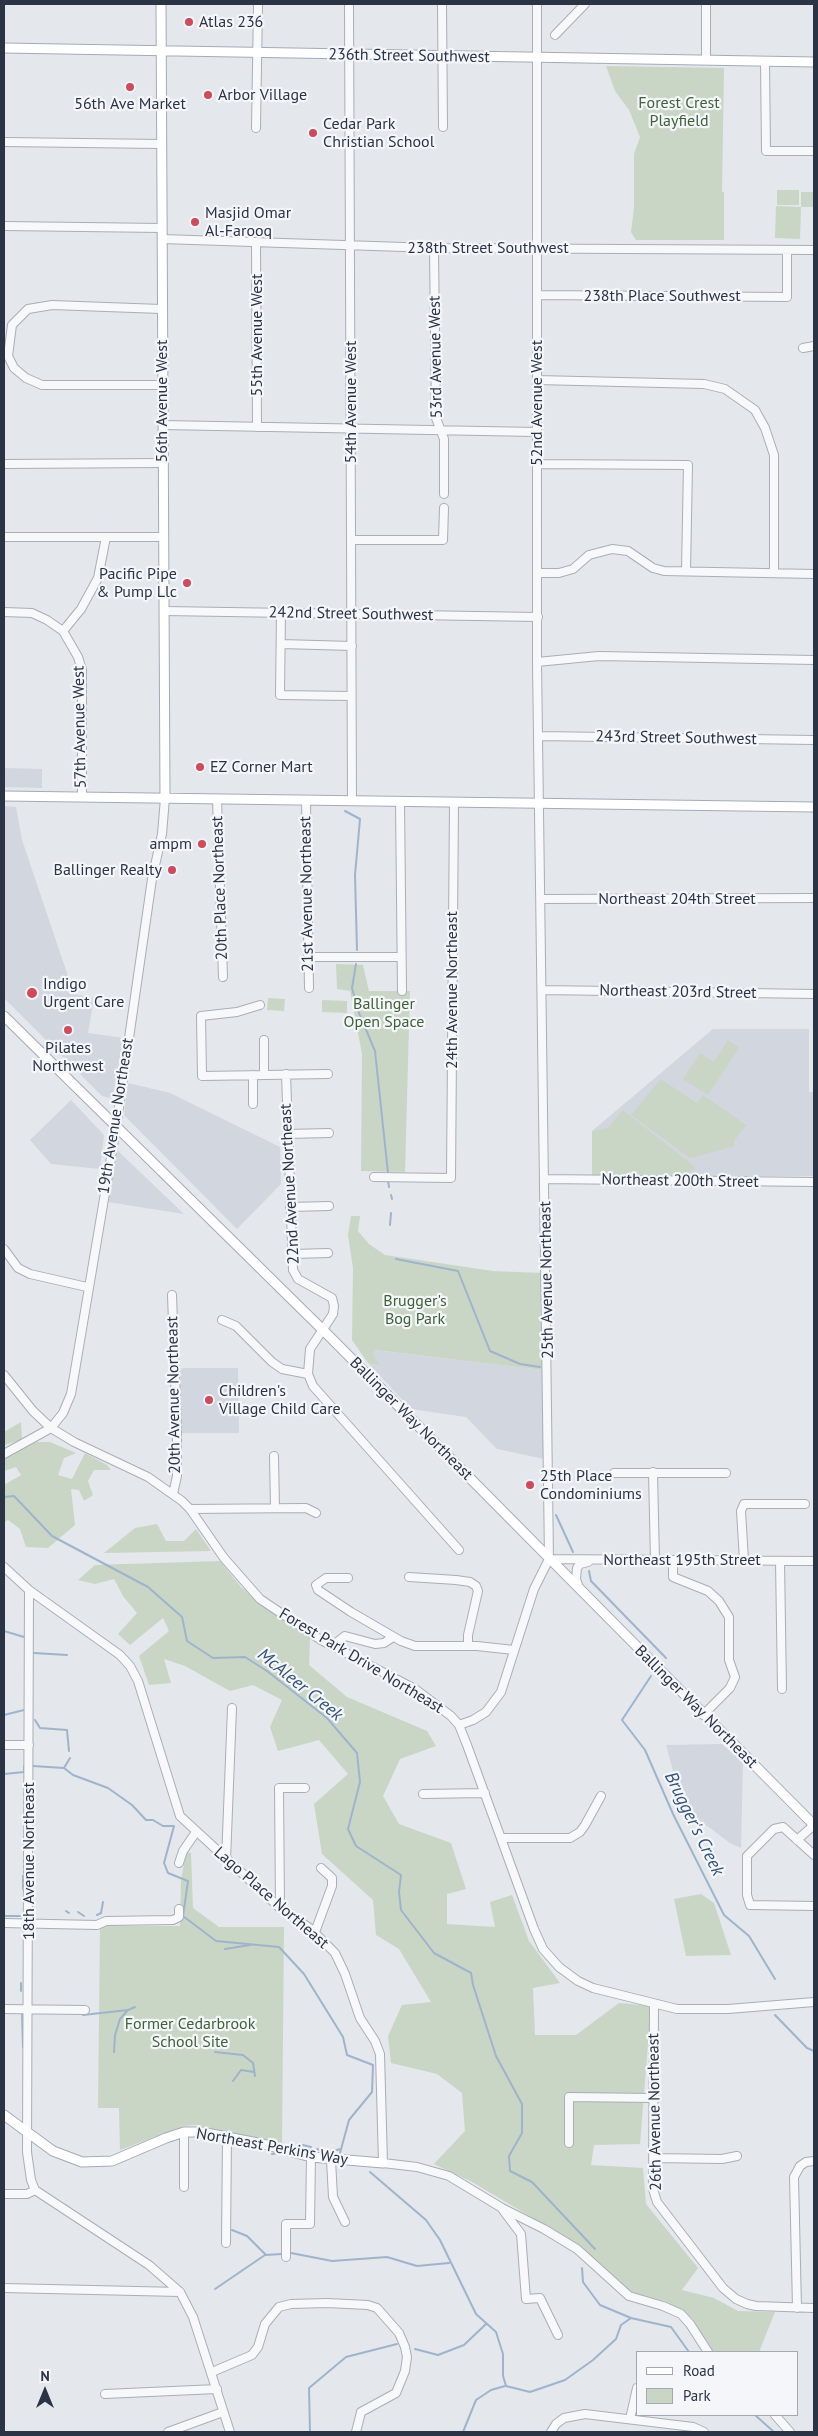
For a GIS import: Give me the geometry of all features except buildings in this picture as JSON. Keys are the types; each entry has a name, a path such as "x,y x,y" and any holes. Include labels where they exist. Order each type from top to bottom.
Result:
{"main road":[{"name":"56th Avenue West","path":"161,4 161,309 165,611 165,798"},
{"name":"236th Street Southwest","path":"4,48 814,62"},
{"path":"4,796 814,807"},
{"name":"Ballinger Way Northeast","path":"4,1016 322,1329 814,1825"},
{"name":"Northeast Perkins Way","path":"4,2115 53,2151 67,2157 98,2163 112,2161 184,2132 201,2132 227,2136 311,2157 383,2163"}],"street":[{"path":"256,128 258,4"},
{"name":"54th Avenue West","path":"349,4 352,800"},
{"path":"442,4 443,127"},
{"name":"52nd Avenue West","path":"537,4 538,295 536,432 538,803"},
{"path":"556,35 586,4"},
{"path":"706,4 706,60"},
{"path":"765,62 766,152 814,151"},
{"path":"4,142 162,144"},
{"path":"4,226 162,228"},
{"name":"238th Street Southwest","path":"162,239 434,248 814,250"},
{"name":"55th Avenue West","path":"256,242 257,427"},
{"name":"53rd Avenue West","path":"434,248 436,418 444,439 444,494"},
{"name":"238th Place Southwest","path":"538,295 787,296 787,250"},
{"path":"161,309 52,305 28,309 12,325 8,356 14,368 26,378 42,385 162,385"},
{"path":"802,348 814,346"},
{"path":"537,380 704,384 725,390 754,410 765,428 774,455 774,573"},
{"path":"163,425 536,432"},
{"path":"4,464 162,463"},
{"path":"537,464 688,465 686,571"},
{"path":"351,540 443,540 444,508"},
{"path":"4,537 164,537"},
{"path":"4,612 32,613 63,631 81,609 98,578 106,537"},
{"path":"537,573 560,573 573,569 589,556 612,548 628,551 653,568 664,571 814,574"},
{"name":"242nd Street Southwest","path":"165,611 352,612 538,617"},
{"path":"281,612 280,695 351,696"},
{"name":"57th Avenue West","path":"63,631 78,657 82,670 82,796"},
{"path":"281,644 352,646"},
{"path":"537,662 575,660 599,656 814,660"},
{"name":"243rd Street Southwest","path":"538,736 814,740"},
{"name":"19th Avenue Northeast","path":"50,1428 63,1413 71,1394 116,1128 152,879 162,834 165,798"},
{"name":"20th Place Northeast","path":"217,799 223,977"},
{"name":"21st Avenue Northeast","path":"306,800 309,988"},
{"path":"400,801 402,991"},
{"name":"24th Avenue Northeast","path":"374,1177 451,1178 454,802"},
{"name":"25th Avenue Northeast","path":"458,1725 473,1720 495,1703 501,1692 534,1589 549,1559 541,899 538,803"},
{"name":"Northeast 204th Street","path":"541,899 814,898"},
{"path":"308,957 402,957"},
{"name":"Northeast 203rd Street","path":"542,990 814,994"},
{"path":"260,1005 237,1012 201,1016 202,1076 328,1074"},
{"path":"264,1040 264,1075"},
{"name":"22nd Avenue Northeast","path":"286,1074 293,1270 298,1279 332,1298 333,1314 322,1329"},
{"path":"253,1075 253,1104"},
{"path":"287,1134 329,1133"},
{"name":"Northeast 200th Street","path":"545,1179 814,1182"},
{"path":"290,1207 328,1206"},
{"path":"4,1249 18,1268 30,1274 88,1287"},
{"path":"292,1254 328,1253"},
{"name":"20th Avenue Northeast","path":"172,1295 177,1431 177,1476 173,1494"},
{"path":"222,1320 236,1326 272,1362 282,1369 308,1374"},
{"path":"322,1329 310,1349 308,1374 313,1386 459,1550"},
{"name":"Forest Park Drive Northeast","path":"4,1375 33,1411 50,1428 74,1442 148,1477 173,1494 190,1509 224,1558 260,1599 292,1622 332,1646 415,1690 440,1706 458,1725 534,1929 551,1959 578,1981 593,1988 678,2009 702,2010 814,2002"},
{"path":"4,1454 50,1428"},
{"path":"274,1456 275,1508"},
{"path":"653,1472 655,1561"},
{"path":"614,1473 726,1473"},
{"path":"744,1560 741,1511 744,1504 805,1504"},
{"path":"190,1509 306,1508 316,1513"},
{"name":"Northeast 195th Street","path":"549,1559 814,1561"},
{"path":"580,1590 576,1579 577,1568 580,1564 595,1560"},
{"path":"673,1561 673,1577 708,1591 719,1601 729,1617 730,1660 735,1677 730,1688 704,1715"},
{"path":"780,1561 782,1689"},
{"path":"4,1567 29,1590"},
{"path":"348,1578 326,1578 316,1585 318,1590 393,1637 415,1646 468,1646 514,1650"},
{"path":"409,1578 456,1580 470,1582 476,1586 478,1591 468,1635 468,1646"},
{"name":"18th Avenue Northeast","path":"29,1590 28,2167 35,2190"},
{"name":"Lago Place Northeast","path":"29,1590 120,1655 130,1666 138,1681 180,1816 280,1908 315,1932 335,1953 345,1974 360,2018 375,2041 380,2054 382,2072 383,2163"},
{"path":"332,1646 345,1636 375,1644 384,1643 393,1637"},
{"path":"226,1860 232,1708"},
{"path":"4,1745 29,1745"},
{"path":"280,1908 279,1788 305,1788"},
{"path":"423,1794 484,1793"},
{"path":"501,1838 570,1838 580,1832 602,1796"},
{"path":"798,1840 814,1825"},
{"path":"814,1855 784,1827 774,1829 747,1856 746,1894 750,1905 814,1906"},
{"path":"179,1862 183,1851 196,1832"},
{"path":"315,1932 332,1886 332,1878 321,1868"},
{"path":"4,1923 96,1924 106,1921 173,1920 179,1917 179,1908"},
{"name":"26th Avenue Northeast","path":"654,2004 653,2189 661,2210 723,2288 746,2304 797,2308"},
{"path":"4,2009 85,2010"},
{"path":"569,2143 569,2097 654,2098"},
{"path":"184,2132 184,2187"},
{"path":"226,2243 227,2136"},
{"path":"653,2158 722,2160 737,2156"},
{"path":"286,2257 286,2224 310,2224 311,2157"},
{"path":"331,2160 333,2197 345,2222"},
{"path":"814,2161 806,2162 800,2166 794,2177 797,2308 814,2308"},
{"name":"Northeast Perkins Way","path":"383,2163 433,2170 449,2176 502,2208 544,2229 577,2249 629,2296 663,2306 681,2314 690,2324 707,2351"},
{"path":"4,2194 27,2194 35,2190 149,2265 180,2292 193,2317 230,2432"},
{"path":"502,2208 521,2234 526,2298 540,2298 558,2335"},
{"path":"4,2288 180,2292"},
{"path":"212,2372 252,2355 258,2347 265,2324 279,2308 291,2304 319,2303 368,2305 377,2308 399,2333 407,2357 405,2371 396,2393 361,2412 356,2432"},
{"path":"105,2394 216,2389"},
{"path":"630,2419 636,2392"},
{"path":"168,2432 224,2412"},
{"path":"551,2432 556,2424 564,2418 585,2414 693,2427 704,2432"},
{"path":"776,2416 790,2432"}],"shaded area":[{"path":"4,768 42,769 42,788 4,787"},
{"path":"4,806 16,807 22,840 74,994 94,998 88,1033 124,1038 114,1091 110,1098 102,1096 4,998"},
{"path":"713,1029 809,1029 809,1092 814,1092 814,1176 592,1176 592,1131"},
{"path":"128,1083 170,1093 280,1147 281,1184 237,1229 124,1115"},
{"path":"71,1100 104,1135 100,1169 51,1164 30,1140"},
{"path":"117,1150 184,1214 108,1202"},
{"path":"374,1350 543,1370 544,1459 497,1449 466,1417 411,1409 368,1363 379,1366 373,1354"},
{"name":"Children's Village Child Care","path":"179,1368 238,1368 239,1433 179,1433"},
{"path":"722,1744 743,1763 741,1848 730,1843 683,1808 666,1745"}],"green space":[{"name":"Forest Crest Playfield","path":"606,66 724,68 722,192 724,192 724,240 636,240 631,232 634,208 634,154 640,137 629,110 615,91"},
{"path":"777,190 799,190 799,205 777,205"},
{"path":"801,192 814,192 814,207 801,207"},
{"path":"776,206 801,207 800,239 775,238"},
{"name":"Ballinger Open Space","path":"336,964 363,965 369,991 410,991 405,1172 361,1171 362,1054 350,991 337,989"},
{"path":"268,998 285,999 284,1011 267,1010"},
{"path":"322,1000 347,1001 347,1013 322,1012"},
{"path":"728,1040 739,1048 708,1095 683,1079 700,1053 714,1062"},
{"path":"661,1079 697,1103 703,1095 746,1125 734,1141 735,1146 690,1158 631,1115"},
{"path":"623,1110 696,1168 684,1176 592,1176 592,1131 608,1128"},
{"name":"Brugger's Bog Park","path":"351,1216 360,1216 358,1231 369,1244 385,1255 493,1271 542,1273 543,1297 540,1303 543,1370 375,1350 373,1354 380,1366 368,1363 352,1340 353,1268 348,1235"},
{"path":"21,1422 22,1440 4,1445 4,1432"},
{"path":"36,1442 50,1442 76,1453 64,1458 58,1475 72,1479 85,1453 107,1465 111,1470 94,1470 88,1481 93,1495 84,1501 79,1490 71,1489 75,1525 48,1548 26,1547 20,1529 8,1520 4,1522 4,1485 21,1475 16,1467 4,1471 4,1458"},
{"path":"157,1524 166,1541 184,1541 196,1529 211,1551 104,1553 135,1528"},
{"path":"220,1561 241,1587 310,1639 309,1665 347,1697 427,1731 436,1746 400,1759 383,1796 399,1824 451,1843 466,1889 447,1894 447,1924 495,1927 490,1902 512,1895 529,1941 560,1983 533,1988 535,2035 576,2035 619,2003 651,2006 640,2144 594,2145 591,2165 643,2168 646,2204 698,2268 682,2290 714,2298 738,2311 775,2312 759,2351 711,2351 692,2318 665,2301 630,2292 575,2243 472,2182 434,2164 465,2131 462,2093 437,2074 391,2063 388,2036 402,2005 431,2002 399,1949 376,1935 373,1900 322,1854 314,1804 348,1774 319,1740 278,1751 270,1727 282,1700 253,1685 230,1691 185,1666 164,1659 171,1683 149,1685 139,1656 169,1631 163,1618 130,1645 118,1634 137,1613 123,1596 114,1579 95,1584 78,1580 95,1565"},
{"name":"Former Cedarbrook School Site","path":"186,1852 191,1853 193,1908 219,1927 284,1927 282,2145 195,2125 184,2126 120,2150 119,2108 98,2108 100,1926 180,1926 181,1881"},
{"path":"701,1894 714,1903 731,1955 686,1956 674,1899"}],"waterway":[{"name":"Brugger's Creek","path":"345,811 360,819 355,875 357,950"},
{"name":"Brugger's Creek","path":"356,964 352,988 359,1013 375,1051 388,1173"},
{"name":"Brugger's Creek","path":"388,1181 389,1187"},
{"name":"Brugger's Creek","path":"391,1195 392,1199"},
{"name":"Brugger's Creek","path":"390,1225 391,1213"},
{"name":"Brugger's Creek","path":"396,1259 458,1271 490,1351 520,1364 540,1367"},
{"name":"McAleer Creek","path":"4,1497 14,1496 52,1536 148,1587 182,1617 187,1641 213,1658 245,1657 267,1671 327,1718 357,1753 360,1782 348,1829 356,1846 401,1875 399,1892 401,1910 434,1953 471,1973 473,1985 496,2056 522,2104 522,2133 509,2156 510,2171 532,2182 595,2249"},
{"name":"Brugger's Creek","path":"556,1515 573,1552"},
{"name":"Brugger's Creek","path":"589,1571 591,1581 666,1658"},
{"path":"4,1631 24,1637"},
{"path":"34,1653 67,1655"},
{"name":"Brugger's Creek","path":"651,1676 622,1720 645,1750 673,1814 724,1915 749,1936 775,1979"},
{"path":"4,1715 24,1710"},
{"path":"35,1720 40,1728 67,1730 69,1751"},
{"path":"70,1758 64,1768 73,1775 108,1788 132,1805 146,1820 153,1820 163,1826 174,1826 164,1863 168,1873 188,1881 183,1916 216,1941 279,1947 304,1974 343,2037 347,2055 373,2065 372,2092 349,2120 340,2153"},
{"path":"4,1774 24,1772 24,1766"},
{"path":"33,1766 64,1768"},
{"path":"23,1876 23,1889"},
{"path":"97,1915 101,1913 103,1902"},
{"path":"78,1912 84,1916"},
{"path":"4,1916 21,1916"},
{"path":"225,1949 250,1945"},
{"path":"21,1983 21,1991"},
{"path":"83,2015 128,2010 135,2007"},
{"path":"114,2052 115,2035 120,2019 128,2010"},
{"path":"15,2013 22,2013 23,2047"},
{"path":"775,2015 807,2048 814,2051"},
{"path":"215,2052 243,2055 253,2063 255,2076"},
{"path":"233,2081 241,2070 254,2072"},
{"path":"298,2144 311,2147"},
{"path":"317,2149 327,2152 341,2149"},
{"path":"272,2154 280,2153"},
{"path":"370,2172 426,2220 440,2240 476,2314 496,2332 503,2354 503,2376 506,2386 530,2392 565,2380 593,2360 616,2339 621,2325 631,2318"},
{"path":"232,2230 247,2236 266,2255"},
{"path":"291,2253 332,2261 387,2257 417,2266 449,2263"},
{"path":"215,2289 265,2255 282,2254"},
{"name":"McAleer Creek","path":"582,2268 583,2282 600,2305 631,2318 671,2327 688,2351"},
{"path":"415,2349 438,2355 464,2345 486,2324"},
{"path":"310,2432 309,2388 346,2357 397,2344"},
{"path":"463,2432 476,2400 491,2390 505,2386"},
{"name":"McAleer Creek","path":"756,2416 774,2432"}],"place":[{"name":"Atlas 236","path":"189,22"},
{"name":"56th Ave Market","path":"130,87"},
{"name":"Arbor Village","path":"208,95"},
{"name":"Cedar Park Christian School","path":"313,133"},
{"name":"Masjid Omar Al-Farooq","path":"195,222"},
{"name":"Pacific Pipe & Pump Llc","path":"187,583"},
{"name":"EZ Corner Mart","path":"200,767"},
{"name":"ampm","path":"202,844"},
{"name":"Ballinger Realty","path":"172,870"},
{"name":"Indigo Urgent Care","path":"32,993"},
{"name":"Pilates Northwest","path":"68,1030"},
{"name":"Children's Village Child Care","path":"209,1400"},
{"name":"25th Place Condominiums","path":"530,1485"}]}
